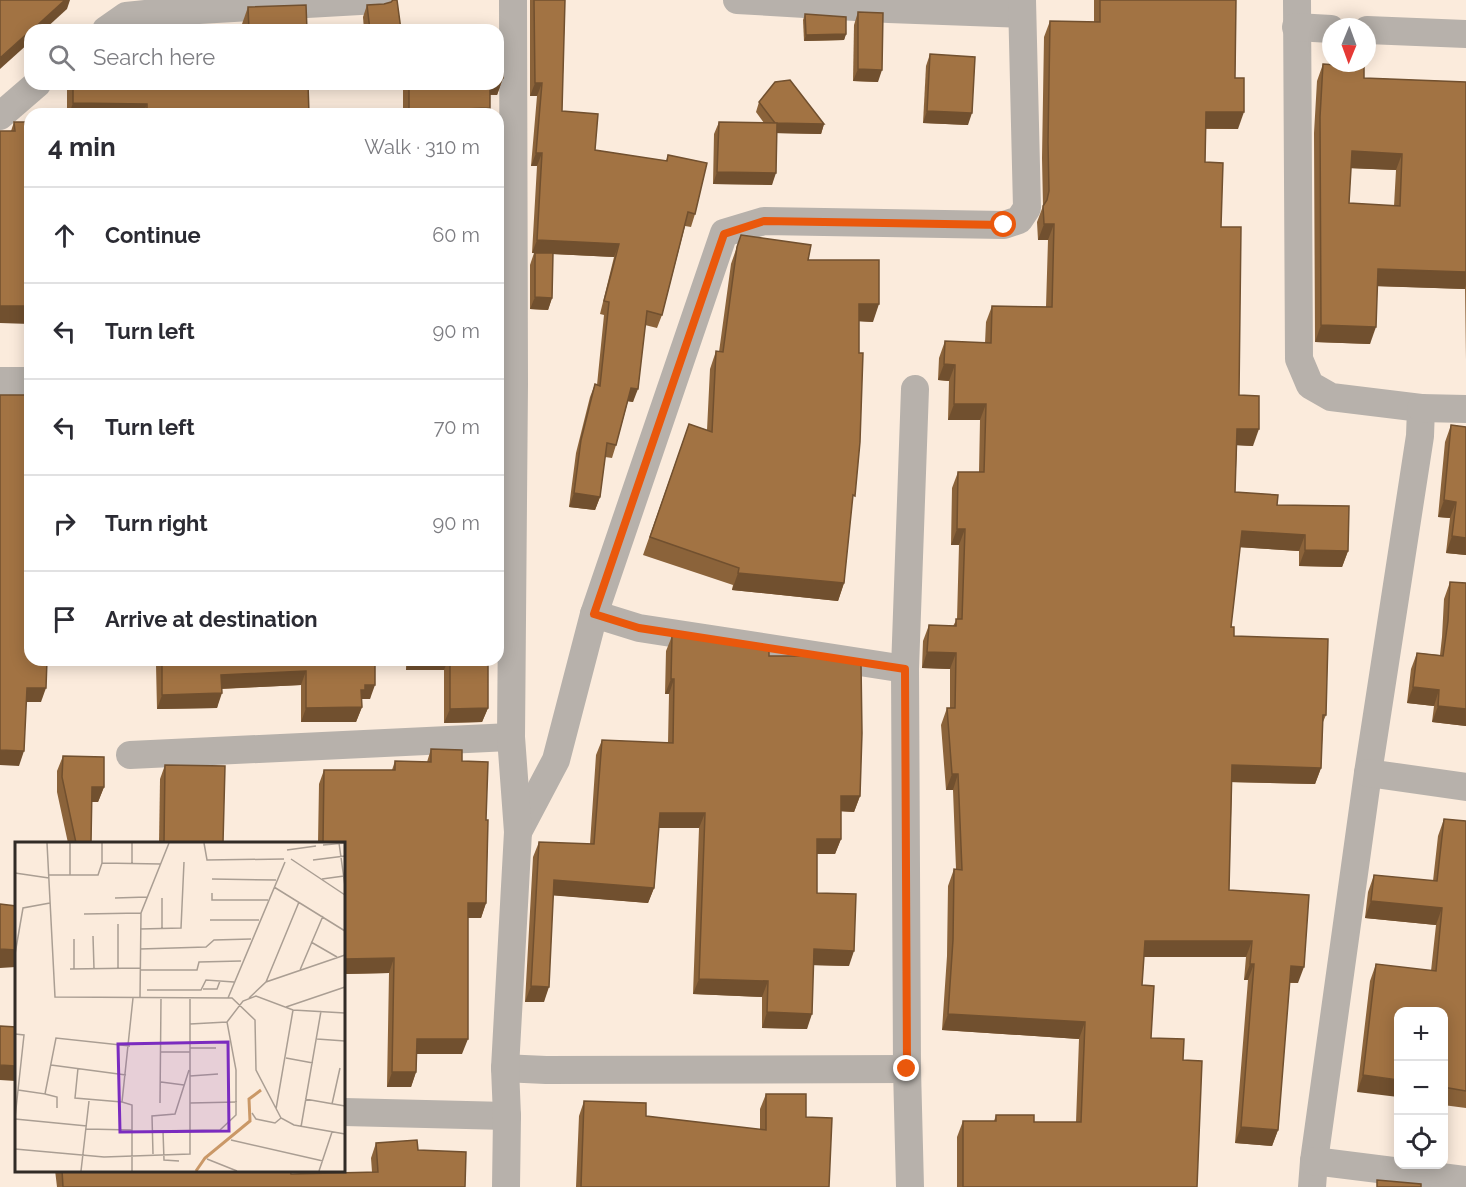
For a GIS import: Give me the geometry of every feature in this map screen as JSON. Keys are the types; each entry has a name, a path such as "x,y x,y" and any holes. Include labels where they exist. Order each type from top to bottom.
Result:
{"street":[{"path":"115,24 126,16 164,12 378,0"},
{"path":"506,1187 505,1068 518,832 511,737 506,384 513,0"},
{"path":"518,832 556,760 594,614 724,234 764,221 1004,225 1019,220 1027,208 1022,7 737,0"},
{"path":"1322,25 1296,14 1299,359 1310,385 1331,397 1421,408 1466,409"},
{"path":"1376,30 1466,34"},
{"path":"0,116 30,90"},
{"path":"0,381 24,381"},
{"path":"910,1187 907,1069 905,669 915,389"},
{"path":"1421,408 1420,436 1368,773 1313,1174 1466,1180"},
{"path":"594,614 639,628 905,669"},
{"path":"130,755 511,737"},
{"path":"1368,773 1466,787"},
{"path":"505,1068 546,1070 907,1069"},
{"path":"345,1112 507,1116"}],"building":[{"path":"0,0 65,0 39,24 24,24 24,36 0,58"},
{"path":"397,0 400,24 369,24 367,5"},
{"path":"534,0 565,0 562,111 598,114 595,150 667,161 668,155 707,163 695,214 688,212 662,315 647,311 638,389 631,388 616,445 607,443 600,497 574,493 581,440 595,384 600,386 609,302 604,301 619,244 537,240 542,153 536,153 542,83 535,83"},
{"path":"1100,0 1236,0 1235,78 1244,78 1244,112 1206,112 1205,162 1223,163 1221,227 1241,227 1239,395 1259,396 1259,429 1237,429 1235,492 1278,495 1277,505 1349,506 1348,551 1305,550 1305,535 1242,531 1231,627 1234,627 1234,636 1328,639 1326,715 1323,715 1321,768 1232,765 1229,890 1309,895 1304,967 1291,966 1278,1130 1241,1127 1254,964 1250,964 1252,941 1145,941 1142,985 1154,986 1151,1038 1184,1039 1183,1060 1202,1061 1197,1187 963,1187 963,1121 996,1121 996,1115 1034,1115 1034,1122 1081,1122 1085,1022 948,1014 953,940 954,869 962,870 958,774 952,774 947,708 955,708 956,653 927,652 929,625 956,626 956,619 962,619 965,529 957,529 958,472 984,472 986,404 954,404 955,365 944,364 945,341 991,343 992,306 1052,307 1054,224 1044,224 1043,206 1049,191 1050,21 1100,22"},
{"path":"306,5 307,24 249,24 248,7"},
{"path":"858,12 883,13 882,70 858,69"},
{"path":"805,14 846,17 846,34 806,35"},
{"path":"930,54 975,57 972,113 927,111"},
{"path":"1323,72 1364,72 1364,78 1466,82 1466,272 1378,269 1376,327 1321,325 1320,117","holes":["1352,151 1402,154 1400,206 1349,203"]},
{"path":"790,80 824,124 775,123 759,102 775,82"},
{"path":"73,90 308,90 309,108 147,108 147,104 73,103"},
{"path":"409,90 490,90 490,108 409,108"},
{"path":"14,122 24,122 24,306 0,306 0,131 15,131"},
{"path":"719,122 777,123 776,173 717,172"},
{"path":"741,235 811,245 808,260 879,260 879,304 859,304 859,353 863,353 860,442 844,583 738,573 739,568 650,537 689,424 712,432 716,351 723,352 737,247"},
{"path":"535,253 553,253 552,298 535,297"},
{"path":"0,395 24,395 24,666 47,666 46,688 27,688 24,751 0,750"},
{"path":"1451,425 1466,427 1466,538 1452,536 1456,502 1444,500"},
{"path":"1450,582 1466,583 1466,709 1438,706 1439,690 1413,687 1417,653 1443,656"},
{"path":"672,636 687,636 769,649 769,656 814,656 861,663 860,796 841,796 841,839 817,839 817,893 856,894 854,951 814,949 812,1014 767,1012 768,981 699,979 705,813 660,813 654,888 554,880 549,987 531,986 539,842 594,844 602,740 673,743"},
{"path":"162,666 375,666 375,685 365,685 365,690 361,690 362,707 306,708 306,671 221,675 222,693 162,695"},
{"path":"450,666 488,666 488,708 450,709"},
{"path":"431,749 462,750 462,761 488,762 486,903 468,903 468,1039 417,1039 416,1072 392,1072 394,958 345,959 345,842 323,842 324,770 395,770 395,761 431,762"},
{"path":"63,756 104,757 104,787 92,787 91,842 76,842 62,777"},
{"path":"165,765 225,766 223,842 164,842"},
{"path":"1444,819 1466,821 1466,1091 1448,1088 1448,1007 1394,1007 1394,1079 1363,1075 1376,964 1436,971 1442,908 1371,901 1374,875 1437,881"},
{"path":"0,904 15,906 15,950 0,949"},
{"path":"0,1026 15,1027 15,1066 0,1065"},
{"path":"766,1094 806,1094 806,1117 832,1118 829,1187 581,1187 584,1101 646,1103 646,1116 766,1130"},
{"path":"417,1140 418,1150 466,1152 465,1187 63,1187 62,1172 290,1172 291,1174 378,1172 376,1143"},
{"path":"1377,1180 1421,1184 1421,1187 1377,1187"}],"route":[{"path":"907,1069 905,669 639,628 594,614 724,234 764,221 1004,225"}]}
